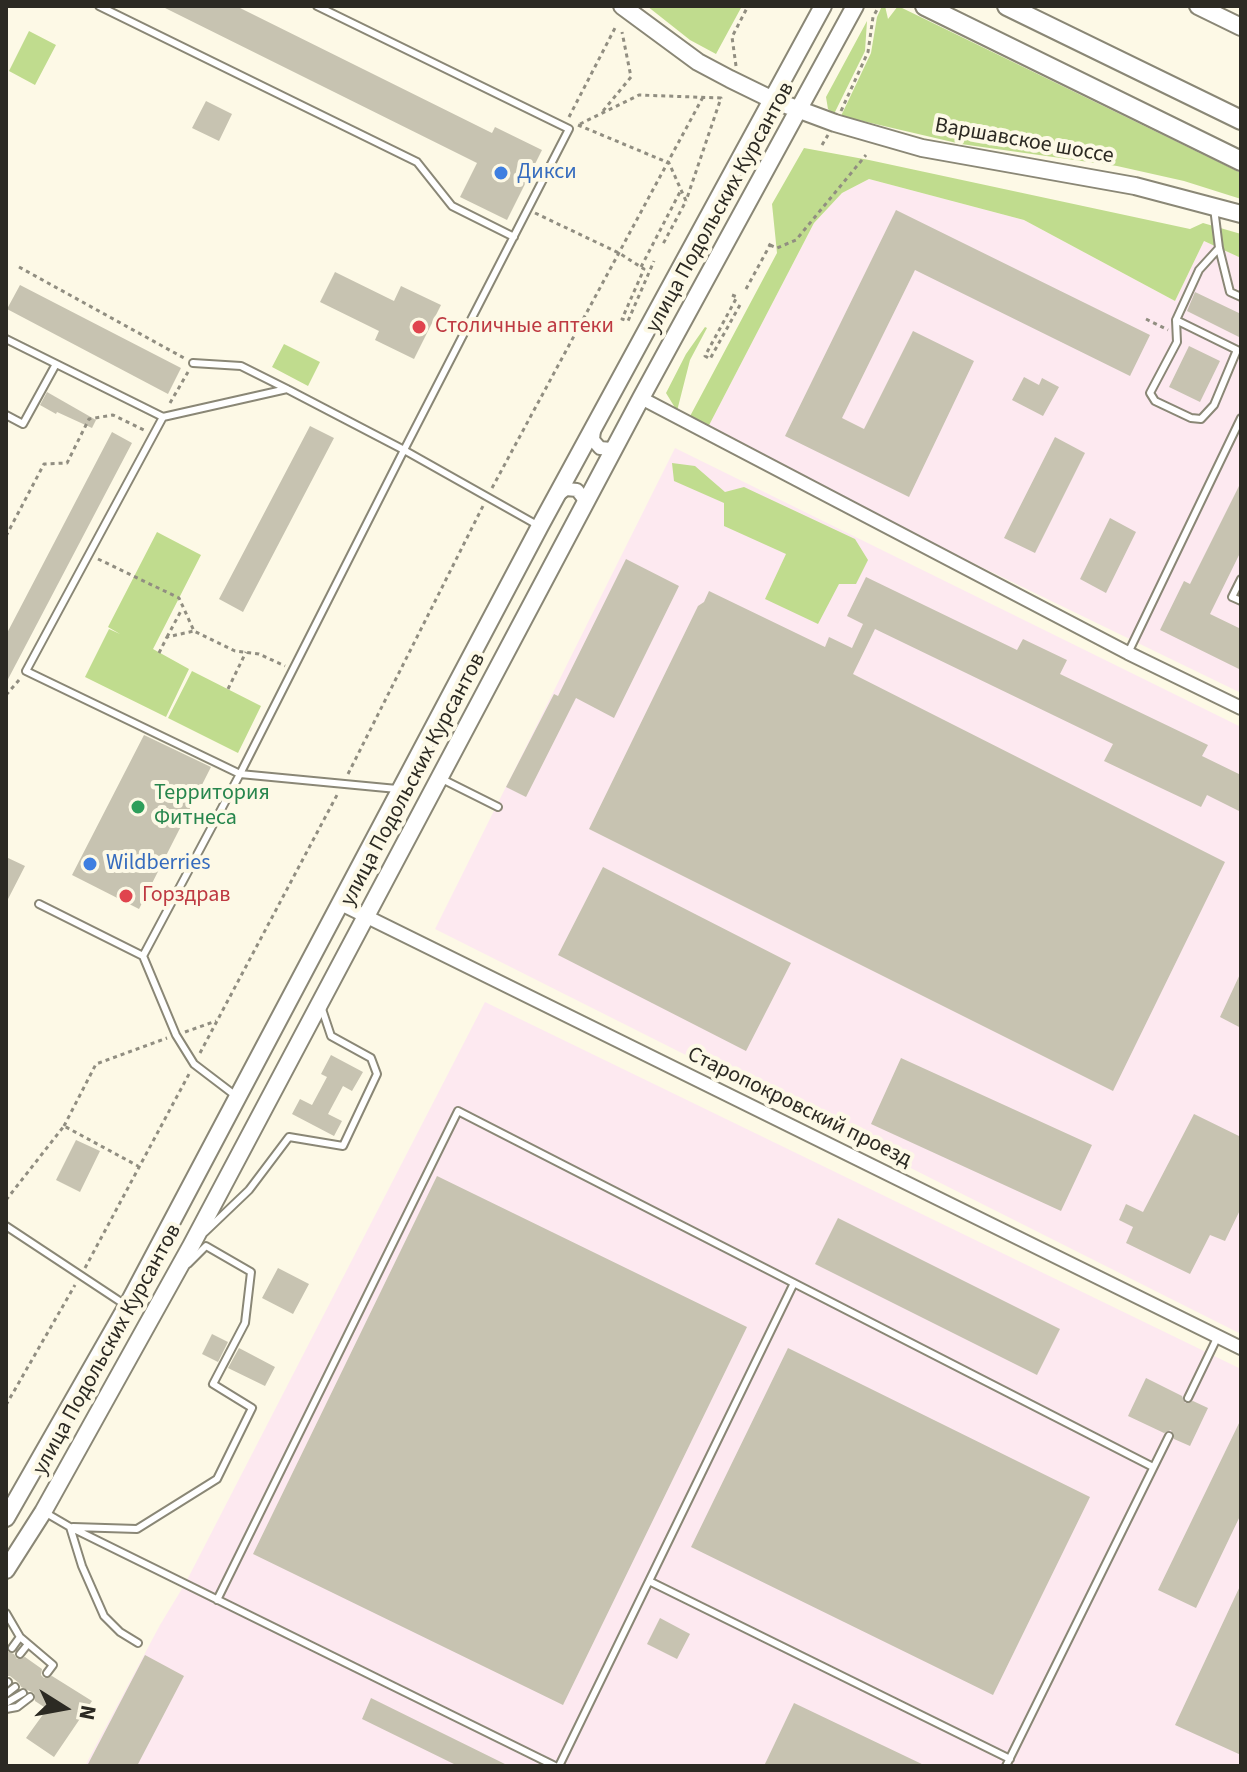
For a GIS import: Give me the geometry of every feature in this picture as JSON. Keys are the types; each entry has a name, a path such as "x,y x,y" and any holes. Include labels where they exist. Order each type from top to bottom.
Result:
{"main road":[{"name":"Варшавское шоссе","path":"622,6 698,62 773,100 835,123 922,148 1135,186 1241,214"},
{"name":"улица Подольских Курсантов","path":"6,1518 127,1306 540,526 823,6"},
{"name":"улица Подольских Курсантов","path":"6,1570 43,1512 175,1276 641,398 855,6"},
{"path":"925,6 1241,161"},
{"path":"1007,6 1241,120"},
{"path":"1198,6 1241,27"}],"street":[{"path":"641,398 1128,653 1241,708"},
{"path":"594,429 593,440 600,448 611,449 619,442"},
{"path":"557,496 566,489 577,490 584,499 583,510"},
{"name":"Старопокровский проезд","path":"339,903 1241,1348"}],"lane":[{"path":"99,6 417,162 452,206 514,237"},
{"path":"143,956 240,774 569,129 317,6"},
{"path":"1213,205 1230,292 1241,297"},
{"path":"1176,320 1239,354 1214,405 1201,419 1191,418 1155,401 1150,393 1177,342 1176,320 1199,270 1219,248"},
{"path":"6,339 163,417 287,389"},
{"path":"193,363 241,366 404,450 540,526"},
{"path":"6,415 23,424 56,364"},
{"path":"163,417 26,671 240,774 401,789"},
{"path":"1128,653 1241,418"},
{"path":"1241,579 1232,597 1241,601"},
{"path":"440,778 498,807"},
{"path":"39,904 143,956 176,1035 194,1064 236,1096"},
{"path":"191,1246 249,1190 289,1137 343,1146 377,1074 371,1058 331,1036 320,1004"},
{"path":"217,1600 458,1111 1153,1467"},
{"path":"6,1226 127,1306"},
{"path":"70,1527 137,1529 217,1479 252,1408 213,1384 245,1323 251,1272 206,1246 175,1276"},
{"path":"43,1512 557,1766 794,1283"},
{"path":"1188,1398 1218,1336"},
{"path":"649,1581 1008,1763 1169,1436"},
{"path":"70,1527 82,1566 104,1616 120,1632 138,1643"},
{"path":"6,1613 20,1637 53,1665 44,1670"},
{"path":"12,1648 20,1637"},
{"path":"27,1658 34,1649"},
{"path":"6,1694 10,1684"},
{"path":"6,1703 23,1693"},
{"path":"6,1709 17,1707 30,1697"}],"path":[{"path":"736,68 732,37 748,6"},
{"path":"822,145 868,52 873,17 879,6"},
{"path":"573,110 615,28"},
{"path":"600,114 631,77 622,32"},
{"path":"569,129 639,95 721,98 686,201 663,244"},
{"path":"6,1405 80,1277 194,1064 343,784 487,497 703,97"},
{"path":"578,125 669,163 686,201"},
{"path":"746,289 769,244 777,248 796,240 866,155"},
{"path":"641,267 681,190"},
{"path":"528,210 619,253 644,269 622,319 628,321 654,261"},
{"path":"19,267 193,363 163,417"},
{"path":"732,295 737,297 705,356 710,359 740,305"},
{"path":"1146,319 1158,325"},
{"path":"6,536 44,464 67,463 89,419 113,415 154,434"},
{"path":"88,554 179,598 194,631"},
{"path":"159,653 183,607"},
{"path":"167,637 194,631 235,651 259,654 293,670"},
{"path":"228,689 246,652"},
{"path":"6,695 26,671"},
{"path":"6,1200 64,1126 96,1064 216,1021"},
{"path":"64,1126 138,1166"}],"shaded area":[{"path":"869,179 1024,220 1175,301 1204,241 1241,258 1241,693 705,433 814,223 842,193"},
{"path":"675,448 1241,727 1241,1334 435,929"},
{"path":"485,1002 1241,1369 1241,1766 85,1766 186,1582"}],"green space":[{"path":"647,6 742,6 716,54 690,40"},
{"path":"882,6 885,6 888,19 898,6 1241,173 1241,199 1184,181 1117,166 961,144 841,116 871,53"},
{"path":"867,21 865,51 834,114 828,109 826,97"},
{"path":"29,31 56,45 35,85 9,71"},
{"path":"804,148 1190,229 1203,223 1241,234 1241,258 1204,241 1175,301 1024,220 869,179 842,193 814,223 705,433 688,420 777,253 772,204"},
{"path":"705,327 690,360 677,411 666,393 686,354"},
{"path":"284,344 320,362 308,386 272,367"},
{"path":"672,463 695,466 725,492 744,487 855,539 868,560 856,584 839,584 818,624 765,599 786,554 724,526 724,503 674,481"},
{"path":"157,532 201,555 153,649 189,669 166,717 85,677 109,629 120,634 108,627"},
{"path":"192,671 261,706 238,753 168,718"}],"building":[{"path":"161,6 236,6 492,133 495,127 542,150 507,220 460,197 477,163"},
{"path":"206,101 232,114 219,141 192,128"},
{"path":"896,210 1150,335 1130,376 915,270 842,418 864,429 913,331 974,361 909,497 785,436"},
{"path":"335,272 394,301 401,286 441,305 414,359 375,340 379,331 320,302"},
{"path":"20,285 181,368 168,394 7,309"},
{"path":"1195,292 1241,314 1241,338 1187,311"},
{"path":"1189,346 1220,361 1200,402 1169,387"},
{"path":"1024,377 1039,385 1042,378 1059,387 1043,416 1012,400"},
{"path":"47,392 96,420 92,428 40,405"},
{"path":"310,426 334,438 243,612 219,599"},
{"path":"112,432 132,443 6,683 6,635"},
{"path":"1055,437 1085,453 1035,553 1004,538"},
{"path":"1241,482 1241,551 1210,614 1241,629 1241,670 1160,630 1184,581 1190,584"},
{"path":"1110,518 1136,532 1106,593 1080,579"},
{"path":"626,559 679,586 614,718 576,698 526,797 506,787 554,694 558,696"},
{"path":"866,577 1017,650 1023,639 1067,660 1060,674 1208,745 1202,756 1241,775 1241,812 1207,795 1201,807 1104,761 1113,744 875,629 853,674 1225,862 1113,1091 589,829 698,606 704,602 709,591 825,647 829,637 852,648 863,624 847,616"},
{"path":"144,735 211,767 139,909 72,875"},
{"path":"6,857 25,866 6,903"},
{"path":"603,867 791,963 746,1051 558,955"},
{"path":"1241,972 1241,1028 1220,1017"},
{"path":"331,1055 363,1072 352,1091 343,1086 328,1114 342,1121 334,1136 292,1114 300,1099 312,1105 327,1077 321,1074"},
{"path":"901,1058 1092,1145 1061,1211 871,1124"},
{"path":"1194,1114 1241,1137 1241,1208 1225,1241 1210,1235 1190,1274 1126,1243 1133,1227 1119,1220 1126,1204 1143,1212"},
{"path":"76,1140 100,1151 80,1192 56,1180"},
{"path":"437,1176 747,1327 563,1705 253,1554"},
{"path":"838,1218 1060,1329 1037,1375 815,1264"},
{"path":"278,1268 309,1284 293,1314 262,1298"},
{"path":"212,1334 228,1342 218,1362 202,1354"},
{"path":"239,1348 275,1367 265,1386 228,1368"},
{"path":"788,1348 1090,1497 993,1695 691,1547"},
{"path":"1146,1378 1182,1396 1185,1403 1193,1401 1208,1408 1190,1446 1174,1439 1171,1430 1164,1433 1128,1416"},
{"path":"1241,1419 1241,1514 1196,1608 1158,1590"},
{"path":"1241,1584 1241,1755 1175,1725"},
{"path":"660,1618 690,1634 677,1659 647,1644"},
{"path":"6,1644 7,1651 17,1659 25,1657 42,1669 44,1678 52,1676 92,1701 54,1757 26,1738 47,1709 35,1701 34,1693 6,1676"},
{"path":"145,1655 184,1676 137,1766 87,1766"},
{"path":"371,1698 509,1766 458,1766 362,1719"},
{"path":"794,1703 926,1766 764,1766"}],"place":[{"name":"Дикси","path":"501,173"},
{"name":"Столичные аптеки","path":"419,327"},
{"name":"Территория Фитнеса","path":"138,807"},
{"name":"Wildberries","path":"90,864"},
{"name":"Горздрав","path":"126,896"}]}
